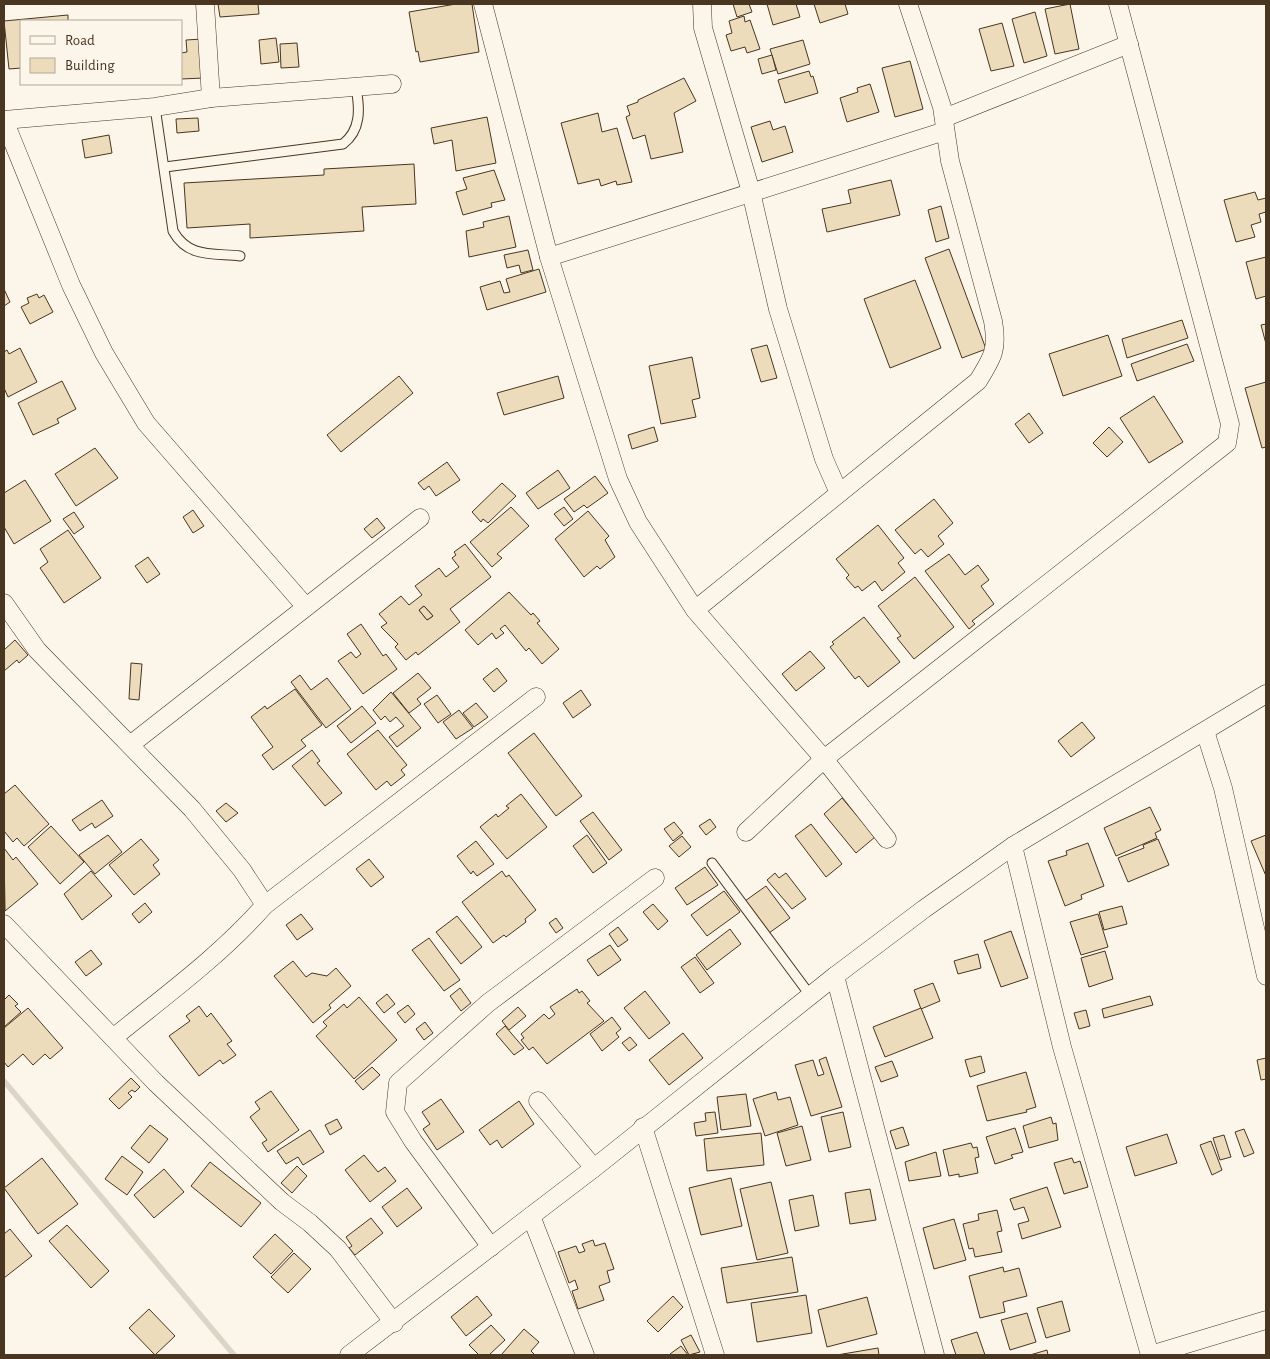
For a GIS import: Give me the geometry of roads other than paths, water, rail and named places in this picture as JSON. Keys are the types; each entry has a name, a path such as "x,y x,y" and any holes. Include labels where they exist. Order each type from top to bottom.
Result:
{"street":[{"path":"205,4 212,98"},
{"path":"483,4 549,257 618,478 638,522 695,610 824,759 887,839"},
{"path":"702,4 703,28 751,192 778,309 824,459 839,493"},
{"path":"695,610 978,381 994,355 996,339 993,321 950,161 945,125 908,4"},
{"path":"746,832 824,759 1227,443 1230,424 1118,4"},
{"path":"549,257 751,192 945,125 1129,44"},
{"path":"306,607 146,423 104,353 70,285 4,120 156,107 212,98 392,84"},
{"path":"130,745 420,518"},
{"path":"4,603 37,650 192,809 242,870 265,905"},
{"path":"349,1355 394,1323 594,1168 643,1126 810,995 1013,846 1266,694"},
{"path":"113,1038 202,967 243,930 265,905 536,697"},
{"path":"1205,731 1223,788 1266,976"},
{"path":"1013,846 1062,1047 1150,1355 1201,1347 1266,1320"},
{"path":"491,1247 413,1142 395,1112 398,1083 488,1003 655,878"},
{"path":"4,924 156,1082 282,1202 310,1223 338,1250 394,1323"},
{"path":"835,976 935,1355"},
{"path":"538,1100 594,1168"},
{"path":"643,1126 715,1355"},
{"path":"531,1216 586,1355"}],"lane":[{"path":"165,167 343,144 351,138 356,127 360,108 356,88"},
{"path":"156,107 172,231 180,243 191,251 240,256"},
{"path":"712,863 810,995"}],"waterway":[{"path":"4,1081 234,1355"}]}
